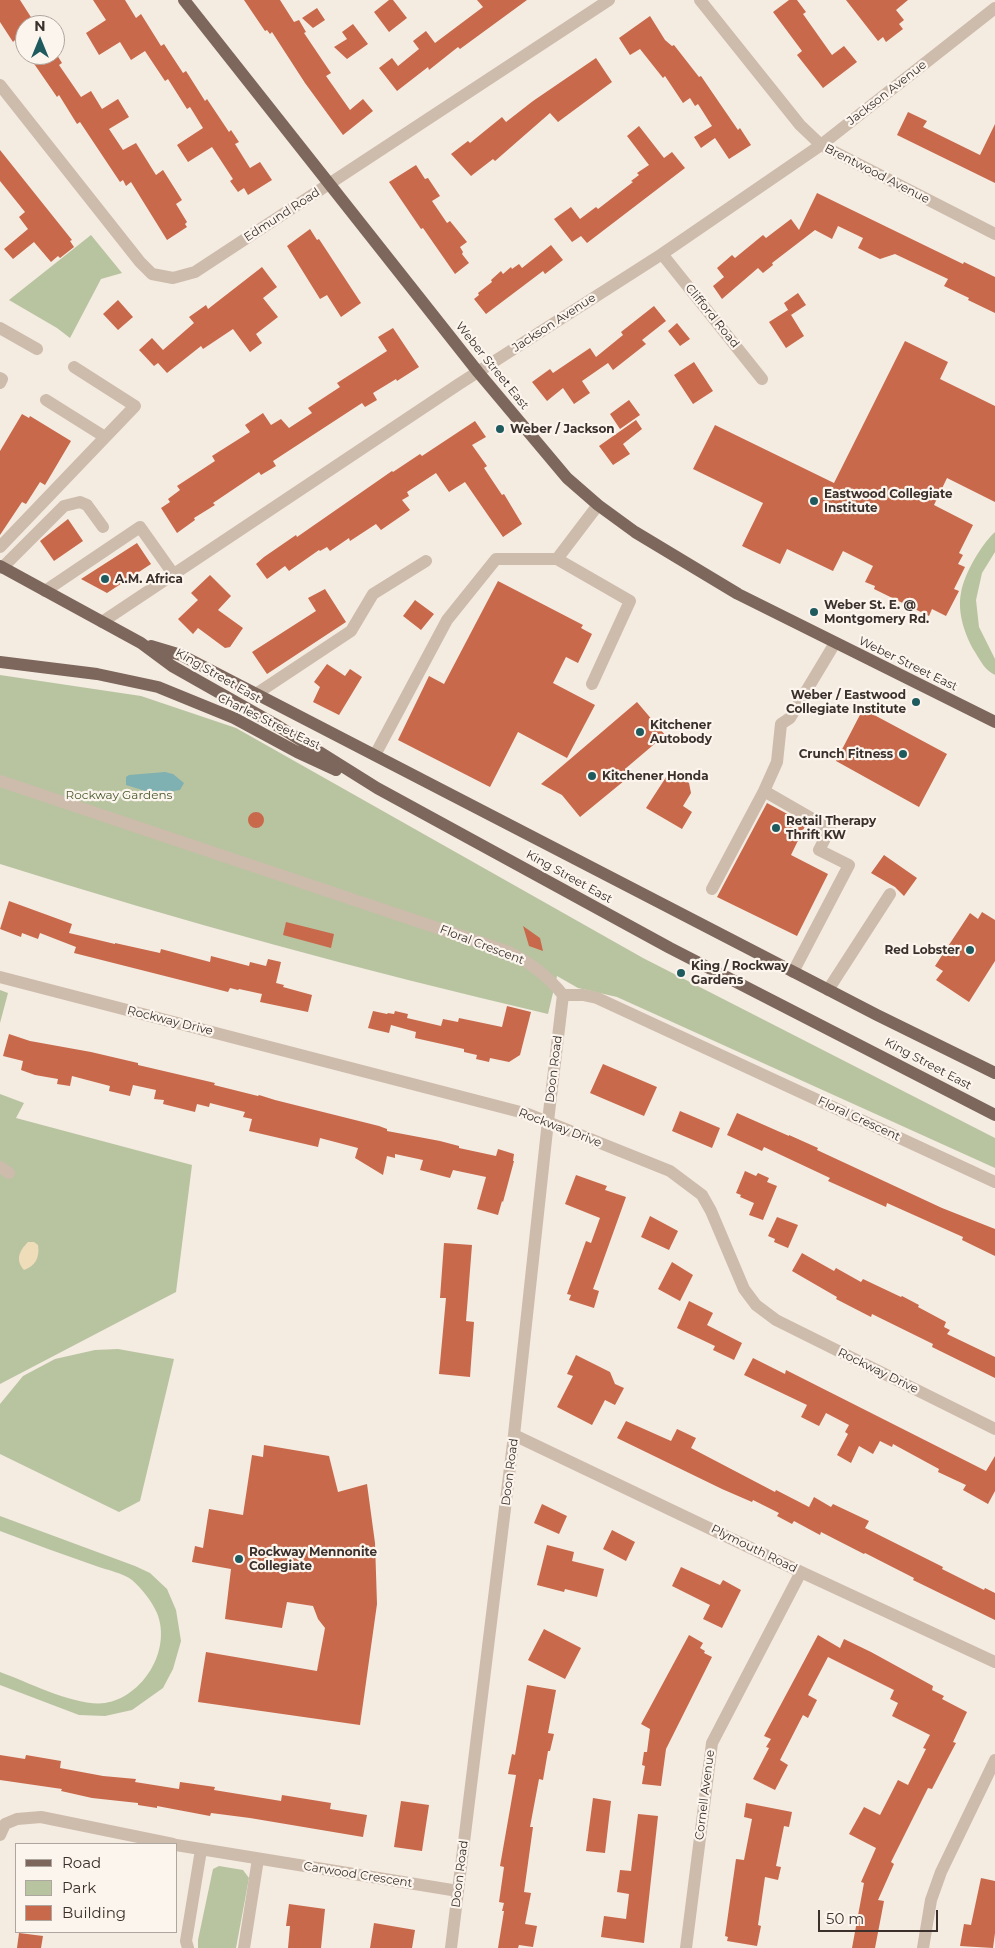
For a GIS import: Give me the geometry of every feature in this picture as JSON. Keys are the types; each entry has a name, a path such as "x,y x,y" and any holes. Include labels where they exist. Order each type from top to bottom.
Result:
{"main road":[{"name":"Weber Street East","path":"184,0 478,372 567,478 598,505 635,532 722,585 995,722"},
{"name":"King Street East","path":"1,567 141,643 172,666 278,726 377,788 670,948 995,1115"},
{"name":"King Street East","path":"141,643 181,655 828,990 995,1073"},
{"name":"Charles Street East","path":"0,662 97,674 158,687 234,718 297,752 377,788"}],"street":[{"name":"Edmund Road","path":"0,85 140,262 152,274 173,278 195,272 609,0"},
{"name":"Brentwood Avenue","path":"700,0 800,125 821,145 995,234"},
{"name":"Jackson Avenue","path":"102,622 478,372 662,254 821,145 995,8"},
{"name":"Clifford Road","path":"662,254 762,379"},
{"path":"0,328 37,349"},
{"path":"0,547 135,406 74,367"},
{"path":"0,378 2,379 0,383"},
{"path":"46,400 105,437"},
{"path":"1,567 64,506 80,502 87,505 103,528"},
{"path":"557,559 598,505"},
{"path":"45,591 140,527 174,575"},
{"path":"374,755 447,620 496,559 557,559 630,601 592,684"},
{"path":"256,694 351,631 373,594 426,561"},
{"path":"712,889 764,791 777,762 781,724 790,718 835,643"},
{"name":"Floral Crescent","path":"0,781 509,952 529,962 553,981 563,995 583,995 597,998 995,1182"},
{"path":"764,791 830,829 819,850 849,865 793,972"},
{"path":"828,990 890,894"},
{"name":"Rockway Drive","path":"0,977 528,1114 670,1171 702,1195 711,1211 744,1289 756,1305 776,1320 995,1429"},
{"name":"Doon Road","path":"451,1948 514,1435 563,995"},
{"name":"Plymouth Road","path":"514,1435 995,1662"},
{"name":"Cornell Avenue","path":"686,1948 712,1743 801,1572"},
{"path":"923,1948 931,1900 941,1872 995,1760"},
{"name":"Carwood Crescent","path":"2,1826 20,1818 41,1817 164,1843"},
{"name":"Carwood Crescent","path":"178,1846 458,1892"},
{"path":"188,1948 186,1941 200,1850"},
{"path":"244,1948 258,1859"}],"green space":[{"path":"91,235 122,273 101,279 70,338 57,328 9,300"},
{"path":"995,532 995,552 982,573 976,600 979,627 995,659 995,675 988,671 968,639 961,616 960,600 969,569 984,544"},
{"name":"Rockway Gardens","path":"0,675 141,696 236,728 643,958 995,1138 995,1168 617,997 578,988 557,976 548,1014 272,944 0,864"},
{"path":"0,990 8,993 0,1023"},
{"path":"0,1094 24,1103 16,1118 192,1165 176,1292 0,1384"},
{"path":"118,1349 174,1359 140,1501 119,1512 0,1454 0,1404 23,1376 55,1359 95,1350"},
{"path":"0,1516 135,1566 150,1573 167,1589 176,1610 181,1641 173,1669 163,1688 132,1710 105,1716 79,1715 0,1685 0,1672 66,1698 93,1703 105,1703 119,1699 131,1692 151,1670 161,1642 161,1627 152,1604 132,1580 0,1531"},
{"path":"219,1866 243,1870 249,1878 236,1948 198,1948 213,1869"}],"sand":[{"path":"28,1242 34,1242 38,1245 38,1254 34,1264 24,1270 19,1256"}],"water":[{"path":"165,772 173,774 184,783 180,790 155,794 126,785 126,777 129,775"}],"building":[{"path":"0,0 20,0 30,15 15,15 15,40 13,42 0,22"},
{"path":"93,0 125,0 136,18 141,14 161,46 164,44 183,73 186,71 205,101 207,99 229,132 231,130 239,142 235,144 250,168 260,162 272,180 248,195 244,188 238,192 230,181 233,179 212,147 188,162 177,145 203,128 190,107 187,109 168,79 165,81 145,51 131,60 120,42 99,55 86,33 106,20"},
{"path":"244,0 280,0 294,22 299,20 306,32 304,33 331,73 326,76 350,110 363,99 373,111 343,135 305,83 272,32 270,34 267,30 265,31"},
{"path":"389,0 393,0 407,18 389,32 374,12"},
{"path":"477,0 527,0 460,49 458,47 429,70 428,67 397,91 379,68 392,58 398,66 419,49 413,41 426,31 435,43 483,7"},
{"path":"789,0 797,0 806,12 803,14 832,55 844,46 857,62 823,88 797,55 802,51 773,12"},
{"path":"846,0 908,0 896,10 904,20 899,24 903,29 886,42 883,37 878,41"},
{"path":"317,8 325,20 313,28 302,18"},
{"path":"650,16 665,40 672,46 674,45 699,77 701,76 738,130 740,128 751,145 729,159 715,138 701,148 694,137 712,126 698,104 695,106 690,98 683,103 665,76 663,78 640,49 630,55 619,38"},
{"path":"353,24 368,44 347,59 334,47 347,39 342,32"},
{"path":"596,58 612,82 558,122 550,113 495,161 493,159 471,176 451,154 468,141 470,143 502,117 506,122"},
{"path":"35,65 59,65 81,97 91,91 102,109 118,99 129,117 109,129 123,150 136,143 156,175 163,170 182,200 176,204 187,222 185,224 187,227 167,240 131,182 126,186 123,180 120,182 80,122 77,124 59,95 57,97"},
{"path":"908,112 927,121 923,127 980,155 995,124 995,183 897,135"},
{"path":"639,126 664,158 672,152 685,168 587,243 581,236 572,242 554,219 571,207 580,219 596,207 598,209 633,182 631,181 639,175 637,173 649,165 627,136"},
{"path":"0,150 72,240 70,241 74,247 60,258 58,256 51,262 34,242 13,259 4,249 28,229 19,217 25,212 0,181"},
{"path":"416,165 425,179 428,178 440,196 432,201 447,223 450,221 467,242 460,247 463,252 462,254 469,263 455,274 389,182"},
{"path":"817,193 963,264 964,262 995,277 995,313 944,286 948,279 895,254 880,259 858,248 863,238 838,226 832,239 815,230 772,263 773,265 763,273 758,268 722,299 713,286 724,277 717,268 732,255 735,258 763,235 766,238 791,219 799,230"},
{"path":"310,229 317,240 319,239 361,303 341,317 327,295 320,299 287,246"},
{"path":"551,245 563,260 545,274 543,271 486,314 474,299 479,295 478,293 492,282 491,280 501,271 503,274 511,267 512,269 519,264 522,268"},
{"path":"262,267 277,287 263,298 278,317 256,334 262,343 250,352 233,329 203,349 201,346 167,373 158,363 154,366 139,350 152,338 163,350 194,323 189,317 206,305 208,309"},
{"path":"798,293 806,305 791,315 784,303"},
{"path":"118,300 133,317 118,330 103,314"},
{"path":"654,306 666,321 642,340 646,344 613,370 608,363 582,381 590,393 574,404 563,388 547,401 532,382 550,369 553,373 590,348 596,357 623,335 621,332"},
{"path":"788,310 804,336 786,348 769,322"},
{"path":"677,323 690,339 680,346 668,331"},
{"path":"393,328 419,367 373,393 377,400 365,407 362,403 273,461 276,466 261,475 259,472 213,503 215,505 194,518 195,520 177,533 161,508 170,502 168,499 180,490 177,486 215,461 212,456 250,432 245,425 263,413 271,425 281,419 289,428 312,413 308,408 340,387 337,383 387,351 378,337"},
{"path":"905,341 948,362 940,379 995,406 995,502 947,478 934,505 973,525 959,553 963,555 958,564 965,567 954,589 959,591 946,616 932,609 929,616 874,589 875,586 865,582 873,566 843,551 833,571 787,549 780,564 742,546 763,503 693,469 715,425 834,483"},
{"path":"694,362 713,391 693,404 674,375"},
{"path":"629,400 640,415 620,429 610,414"},
{"path":"22,414 29,418 30,416 71,441 45,485 40,482 26,504 22,502 0,535 0,451"},
{"path":"636,420 642,429 623,444 630,454 613,465 599,446"},
{"path":"475,421 486,437 472,445 487,466 484,468 502,495 504,494 522,524 503,537 465,482 449,492 436,473 407,492 409,496 402,500 410,510 381,530 376,524 350,541 349,538 330,551 327,547 319,550 289,571 285,566 267,579 256,564 392,471 420,454 422,456"},
{"path":"68,519 83,541 54,561 40,541"},
{"path":"137,543 151,564 107,593 81,579"},
{"path":"210,575 231,596 218,610 243,628 230,647 225,648 198,628 193,634 178,619 198,600 191,593"},
{"path":"498,581 583,625 581,628 592,634 578,663 566,657 553,683 595,705 567,758 518,732 490,787 398,740 429,676 444,684"},
{"path":"325,589 346,622 267,674 252,652 316,611 308,598"},
{"path":"415,600 434,614 421,630 403,616"},
{"path":"327,664 345,676 350,669 362,677 339,715 313,702 320,687 314,682"},
{"path":"637,702 665,735 625,769 630,776 580,817 562,795 541,784"},
{"path":"863,709 947,754 919,807 836,761"},
{"path":"670,771 689,783 691,793 683,806 692,812 682,829 646,808"},
{"path":"767,803 806,824 791,855 828,874 797,936 717,897"},
{"path":"256,812 264,820 256,828 248,820"},
{"path":"884,855 917,878 904,896 895,887 871,873"},
{"path":"9,901 72,924 69,933 115,944 160,953 161,949 210,962 211,956 249,966 250,962 266,966 268,959 281,962 276,983 284,985 283,987 312,995 308,1012 260,1002 262,994 230,988 228,992 74,953 76,947 40,933 38,939 22,933 21,937 0,929"},
{"name":"Red Lobster","path":"982,912 995,920 995,961 969,1002 936,980 943,971 935,966 970,913 978,919"},
{"path":"286,922 334,934 331,948 283,935"},
{"path":"523,926 540,938 543,951 529,946"},
{"path":"507,1006 531,1012 520,1055 509,1062 490,1058 489,1062 476,1059 477,1055 464,1052 464,1049 415,1038 416,1032 391,1025 389,1033 368,1028 373,1011 394,1014 395,1011 408,1014 407,1018 441,1026 443,1019 458,1022 459,1018 502,1027"},
{"path":"9,1034 30,1041 138,1063 138,1065 215,1083 214,1085 379,1126 387,1129 387,1131 440,1141 459,1146 459,1148 496,1156 498,1149 514,1154 514,1161 503,1202 498,1215 477,1209 486,1177 453,1170 450,1178 420,1170 423,1160 395,1154 395,1158 387,1156 383,1175 355,1158 358,1148 320,1138 318,1147 249,1131 252,1119 243,1117 245,1112 210,1103 209,1107 197,1104 195,1112 163,1104 164,1100 154,1099 156,1090 133,1085 130,1096 109,1091 110,1086 72,1076 70,1086 57,1084 58,1079 35,1075 21,1070 23,1061 3,1056"},
{"path":"603,1064 657,1087 644,1116 590,1093"},
{"path":"680,1111 720,1128 712,1148 672,1131"},
{"path":"737,1113 818,1148 817,1150 942,1208 995,1229 995,1256 962,1240 963,1237 887,1203 886,1207 828,1181 830,1178 764,1147 762,1151 727,1135"},
{"path":"745,1171 756,1176 758,1173 769,1178 767,1182 777,1186 763,1220 749,1215 754,1203 740,1197 741,1195 736,1193"},
{"path":"576,1175 607,1186 605,1190 626,1197 593,1289 599,1291 594,1308 569,1300 571,1295 567,1294 586,1241 591,1243 600,1218 565,1204"},
{"path":"650,1216 678,1231 669,1250 641,1237"},
{"path":"777,1217 798,1225 788,1248 774,1242 775,1239 768,1236"},
{"path":"444,1243 472,1245 466,1321 474,1322 470,1377 439,1374 446,1298 440,1298"},
{"path":"802,1253 834,1271 836,1268 861,1282 863,1279 902,1296 946,1322 944,1327 950,1330 947,1334 995,1357 995,1378 932,1347 933,1344 872,1314 871,1317 836,1299 837,1297 792,1271"},
{"path":"672,1262 693,1275 680,1301 658,1289"},
{"path":"689,1301 713,1313 707,1325 742,1343 734,1360 713,1350 715,1346 677,1328"},
{"path":"576,1355 610,1372 615,1384 624,1388 615,1405 605,1400 592,1425 557,1407 573,1376 567,1374"},
{"path":"753,1358 785,1374 786,1370 986,1471 995,1456 995,1491 988,1504 963,1490 966,1485 938,1472 939,1469 893,1444 892,1447 880,1441 873,1454 859,1446 851,1463 837,1455 848,1434 845,1432 849,1425 826,1413 819,1426 801,1417 807,1405 744,1375"},
{"path":"626,1421 671,1441 677,1429 696,1438 691,1448 775,1492 776,1490 809,1507 814,1497 831,1507 833,1504 869,1521 865,1528 984,1590 985,1588 995,1593 995,1620 913,1580 914,1578 865,1553 821,1532 820,1535 794,1521 792,1524 777,1516 779,1513 753,1500 752,1502 722,1489 617,1438"},
{"path":"264,1445 329,1456 338,1492 367,1484 375,1543 377,1604 360,1725 198,1702 206,1652 317,1671 325,1628 318,1619 313,1606 287,1602 282,1628 225,1619 231,1569 192,1562 195,1546 203,1548 209,1509 243,1515 252,1455 263,1457"},
{"path":"542,1504 567,1516 559,1534 534,1523"},
{"path":"612,1530 635,1542 626,1561 603,1549"},
{"path":"547,1545 574,1552 572,1561 604,1569 597,1597 565,1589 564,1592 537,1585"},
{"path":"681,1567 720,1585 723,1580 741,1590 722,1628 703,1619 710,1605 672,1586"},
{"path":"544,1629 581,1648 565,1679 528,1660"},
{"path":"689,1635 703,1643 700,1648 705,1651 704,1653 712,1657 666,1749 661,1786 642,1784 645,1766 642,1765 644,1752 647,1752 650,1729 641,1724"},
{"path":"818,1635 840,1648 844,1639 871,1652 933,1686 932,1690 944,1696 942,1699 967,1712 953,1742 956,1743 932,1789 928,1788 891,1862 894,1864 878,1900 884,1901 875,1948 852,1948 864,1883 861,1882 876,1848 849,1834 864,1807 880,1815 898,1780 908,1785 926,1749 923,1748 930,1735 892,1716 898,1703 890,1699 894,1690 828,1657 808,1695 817,1700 808,1718 803,1715 780,1760 788,1765 775,1790 753,1779 769,1748 766,1747 771,1739 764,1736"},
{"path":"527,1685 556,1690 548,1733 554,1734 550,1751 548,1751 543,1780 539,1779 530,1827 533,1827 524,1892 531,1893 525,1924 537,1926 533,1947 519,1945 518,1948 498,1948 504,1911 502,1911 504,1903 499,1902 504,1867 500,1866 516,1775 508,1774 512,1754 515,1755"},
{"path":"0,1755 25,1759 26,1755 61,1761 60,1768 103,1776 136,1779 135,1782 179,1789 180,1782 215,1787 214,1790 281,1801 282,1795 331,1803 330,1809 367,1815 363,1837 250,1818 211,1813 210,1816 157,1806 157,1808 138,1805 138,1803 92,1798 61,1791 62,1789 0,1780"},
{"path":"593,1798 611,1801 605,1853 586,1851"},
{"path":"401,1801 429,1805 422,1851 394,1847"},
{"path":"746,1803 792,1812 789,1827 784,1826 776,1866 781,1867 778,1880 765,1877 758,1925 761,1926 757,1946 727,1941 728,1937 725,1936 736,1859 744,1860 752,1819 744,1817"},
{"path":"638,1814 658,1816 644,1943 601,1937 604,1916 626,1919 629,1894 617,1892 620,1870 631,1871"},
{"path":"981,1878 995,1881 995,1933 993,1948 960,1946 964,1924 971,1925"},
{"path":"289,1904 325,1909 321,1948 288,1948 290,1926 286,1926"},
{"path":"374,1923 415,1930 412,1948 370,1948"},
{"path":"19,1933 43,1936 41,1948 17,1948"}],"place":[{"name":"Weber / Jackson","path":"500,429"},
{"name":"Eastwood Collegiate Institute","path":"814,501"},
{"name":"A.M. Africa","path":"105,579"},
{"name":"Weber St. E. @ Montgomery Rd.","path":"814,612"},
{"name":"Weber / Eastwood Collegiate Institute","path":"916,702"},
{"name":"Kitchener Autobody","path":"640,732"},
{"name":"Crunch Fitness","path":"903,754"},
{"name":"Kitchener Honda","path":"592,776"},
{"name":"Retail Therapy Thrift KW","path":"776,828"},
{"name":"Red Lobster","path":"970,950"},
{"name":"King / Rockway Gardens","path":"681,973"},
{"name":"Rockway Mennonite Collegiate","path":"239,1559"}]}
